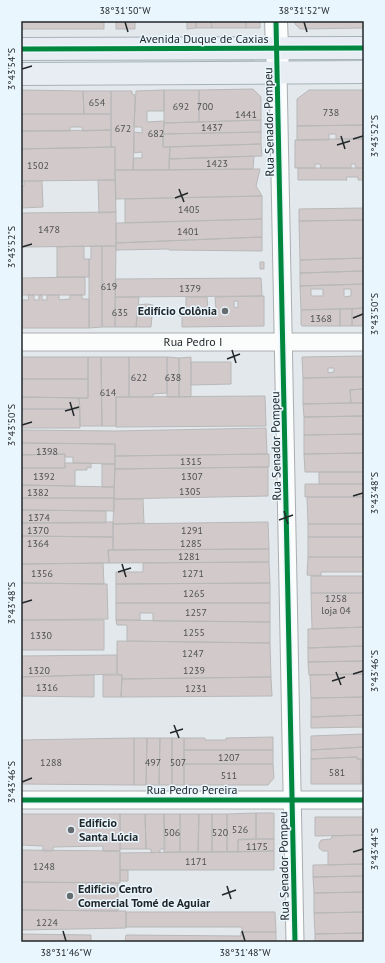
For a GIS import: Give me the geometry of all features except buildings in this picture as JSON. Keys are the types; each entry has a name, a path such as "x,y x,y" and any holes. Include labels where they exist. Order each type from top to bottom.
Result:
{"main road":[{"name":"Avenida Duque de Caxias","path":"21,50 364,48"},
{"path":"21,74 364,72"}],"street":[{"name":"Rua Senador Pompeu","path":"276,21 284,342 295,942"},
{"name":"Rua Pedro I","path":"21,342 364,342"},
{"name":"Rua Pedro Pereira","path":"21,800 364,800"}],"cycle path":[{"path":"276,21 295,942"},
{"path":"21,49 364,48"},
{"path":"21,800 364,800"}],"place":[{"name":"Edifício Colônia","path":"225,311"},
{"name":"Edifício Santa Lúcia","path":"71,830"},
{"name":"Edifício Centro Comercial Tomé de Aguiar","path":"70,896"}]}
